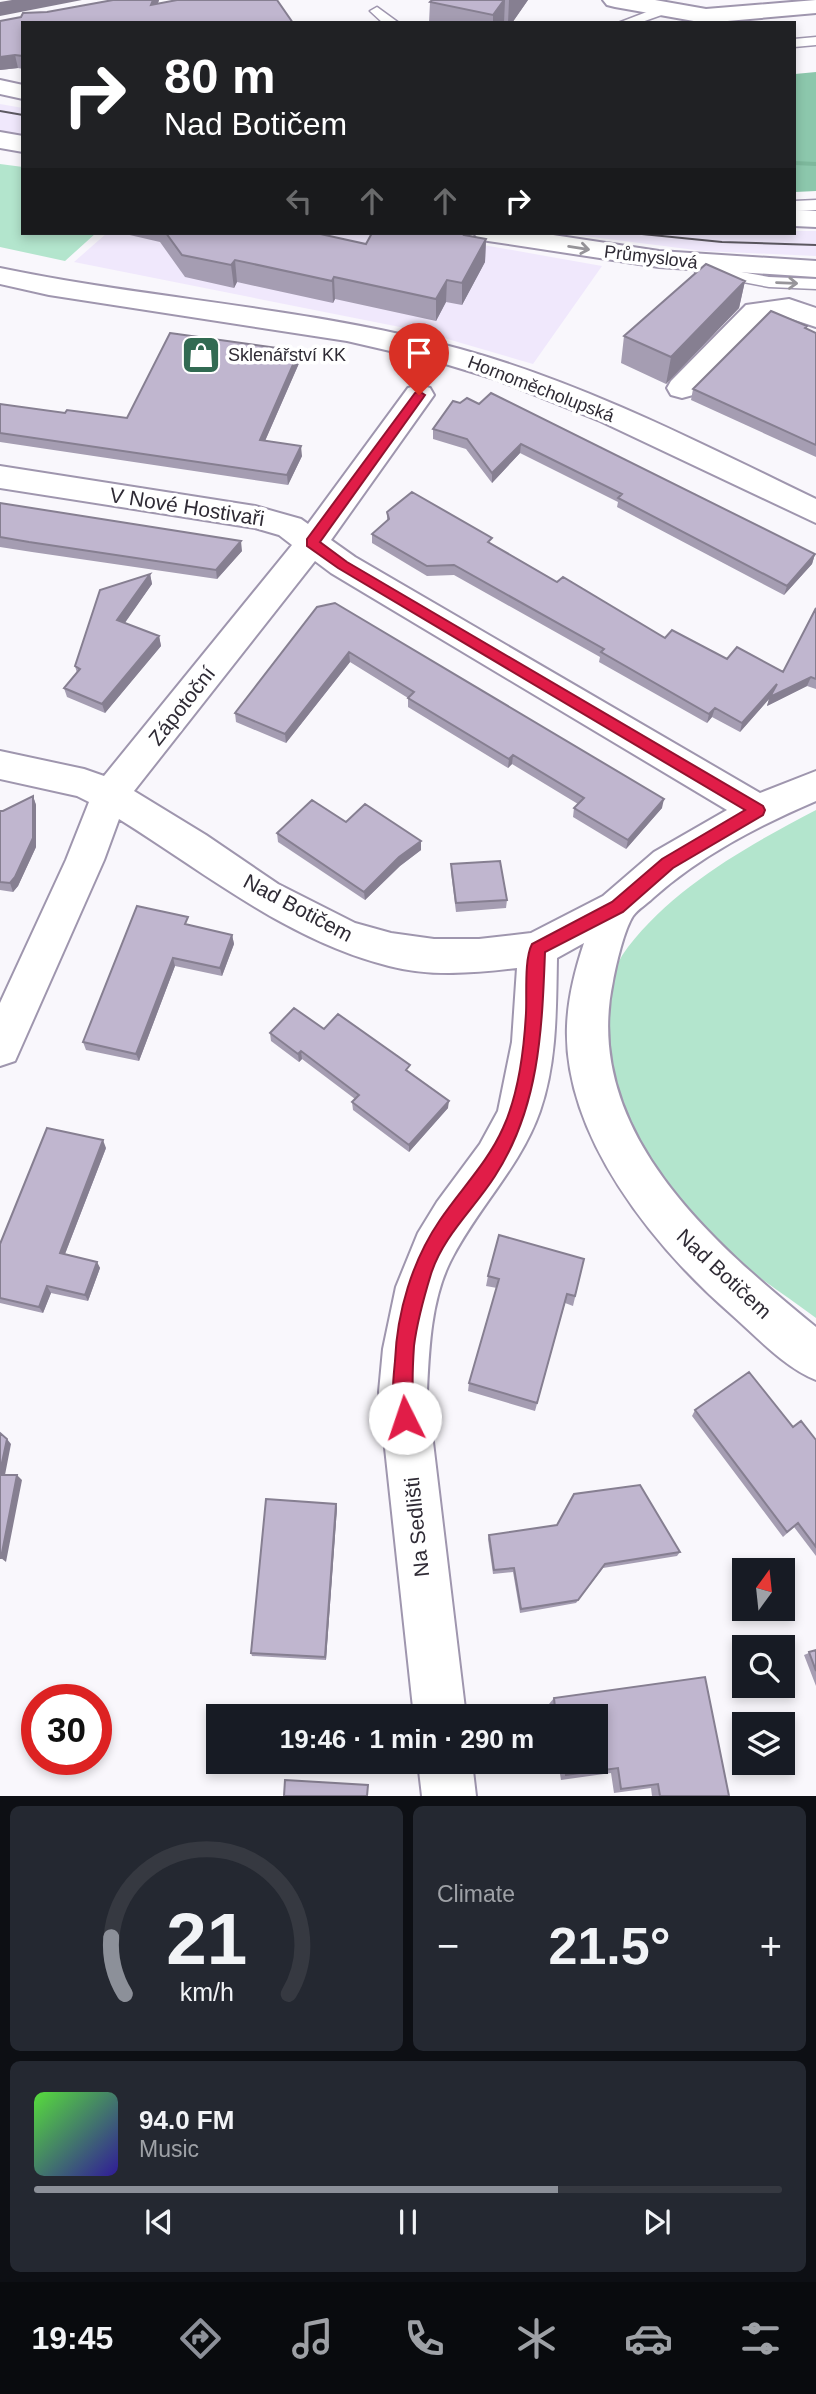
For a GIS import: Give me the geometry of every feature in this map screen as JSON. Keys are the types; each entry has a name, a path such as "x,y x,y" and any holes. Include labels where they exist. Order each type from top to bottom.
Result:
{"street":[{"path":"615,0 709,19 816,6"},
{"path":"0,87 21,92"},
{"path":"796,218 816,219"},
{"name":"Průmyslová","path":"501,235 624,254 737,266 816,269"},
{"name":"Hornoměcholupská","path":"0,276 335,331 457,358 578,399 816,512"},
{"path":"682,387 757,311 789,308 816,318"},
{"name":"Zápotoční","path":"0,1048 85,860 110,795 312,543 419,395"},
{"name":"V Nové Hostivaři","path":"0,477 255,517 290,527 343,565 758,810"},
{"name":"Nad Botičem","path":"0,765 84,783 110,795 193,846 264,895 345,936 391,950 434,956 479,956 537,948 617,907"},
{"path":"617,907 667,863 758,810 816,785"},
{"name":"Nad Botičem","path":"617,907 599,956 590,1000 587,1045 598,1098 619,1149 657,1210 722,1278 816,1357"},
{"name":"Na Sedlišti","path":"439,1704 403,1392 405,1345 426,1260 445,1227 488,1171 511,1131 525,1088 534,1032 537,948"},
{"path":"446,1774 449,1796"}],"lane":[{"path":"631,21 665,9"},
{"path":"376,11 390,21"},
{"path":"796,43 816,41"},
{"path":"796,206 816,205"},
{"path":"624,254 751,280 816,284"}],"shaded area":[{"path":"0,104 21,108 21,136 0,131"},
{"path":"796,231 816,231 816,256 703,251 577,235 796,235"},
{"path":"105,235 427,235 602,266 533,364 420,331 74,262"}],"green space":[{"path":"816,72 816,191 796,192 796,74"},
{"path":"0,164 21,167 21,235 94,235 65,261 0,247"},
{"path":"816,810 816,1318 723,1249 694,1223 683,1209 651,1159 622,1100 606,1036 606,1005 613,975 628,947 668,905 714,869"}],"building":[{"path":"113,0 153,0 151,5 177,0 277,0 292,21 21,21 21,56 0,57 0,21 21,17 23,13 47,12"},
{"path":"504,0 493,15 430,2"},
{"path":"167,235 325,235 366,244 371,235 464,235 486,239 462,283 447,280 436,299 334,277 332,281 235,260 231,265 182,255"},
{"path":"706,264 745,281 671,357 624,336"},
{"path":"771,311 807,326 805,328 816,333 816,445 693,389"},
{"path":"170,333 299,351 260,440 301,446 287,475 0,433 0,404 127,418"},
{"path":"491,393 815,554 787,586 618,498 622,494 521,444 492,473 467,439 433,429 453,401 460,403 467,398 479,404"},
{"path":"412,492 492,538 488,542 557,582 563,577 665,638 672,630 727,659 737,647 783,672 816,608 816,679 811,677 770,697 777,684 742,723 715,708 709,714 601,652 604,649 454,565 427,566 372,534 389,519 387,512"},
{"path":"0,503 241,541 216,570 29,542 0,537"},
{"path":"150,574 117,620 159,636 102,704 64,688 80,669 75,666 100,590"},
{"path":"335,603 664,799 628,840 574,808 584,798 513,755 509,759 408,698 414,692 349,652 285,734 235,713 317,607"},
{"path":"33,796 33,838 15,877 10,883 0,882 0,811"},
{"path":"312,800 346,822 365,804 421,841 399,857 364,892 277,833"},
{"path":"500,861 507,900 456,903 451,864"},
{"path":"137,906 188,917 185,924 232,935 220,968 173,958 136,1054 83,1042"},
{"path":"294,1008 324,1029 338,1014 410,1065 406,1070 449,1101 409,1145 352,1102 359,1095 301,1051 298,1054 270,1033"},
{"path":"47,1128 103,1140 60,1253 97,1262 85,1295 47,1286 39,1307 0,1298 0,1244"},
{"path":"499,1235 584,1259 575,1296 567,1294 537,1403 469,1383 499,1279 488,1276"},
{"path":"749,1372 793,1427 801,1421 816,1440 816,1547 798,1523 787,1532 695,1410"},
{"path":"0,1433 7,1439 0,1472"},
{"path":"0,1475 17,1475 1,1558 0,1558"},
{"path":"640,1485 680,1552 605,1564 578,1600 521,1609 514,1568 494,1570 489,1535 557,1525 574,1494"},
{"path":"266,1499 336,1504 325,1657 251,1653"},
{"path":"816,1650 816,1671 809,1652"},
{"path":"705,1677 729,1796 660,1796 658,1784 621,1789 618,1768 608,1769 608,1704 555,1704 554,1698"},
{"path":"285,1780 368,1785 367,1796 284,1796"}],"waterway":[{"path":"796,163 816,164"}],"tram line":[{"path":"0,111 21,115"},
{"path":"652,235 722,242 816,245"}],"place":[{"name":"Sklenářství KK","path":"201,355"}],"route":[{"path":"405,1418 405,1345 426,1260 445,1227 488,1171 511,1131 525,1088 534,1032 537,948 583,927 617,907 667,863 758,810 343,565 312,543 325,521 419,395"}]}
